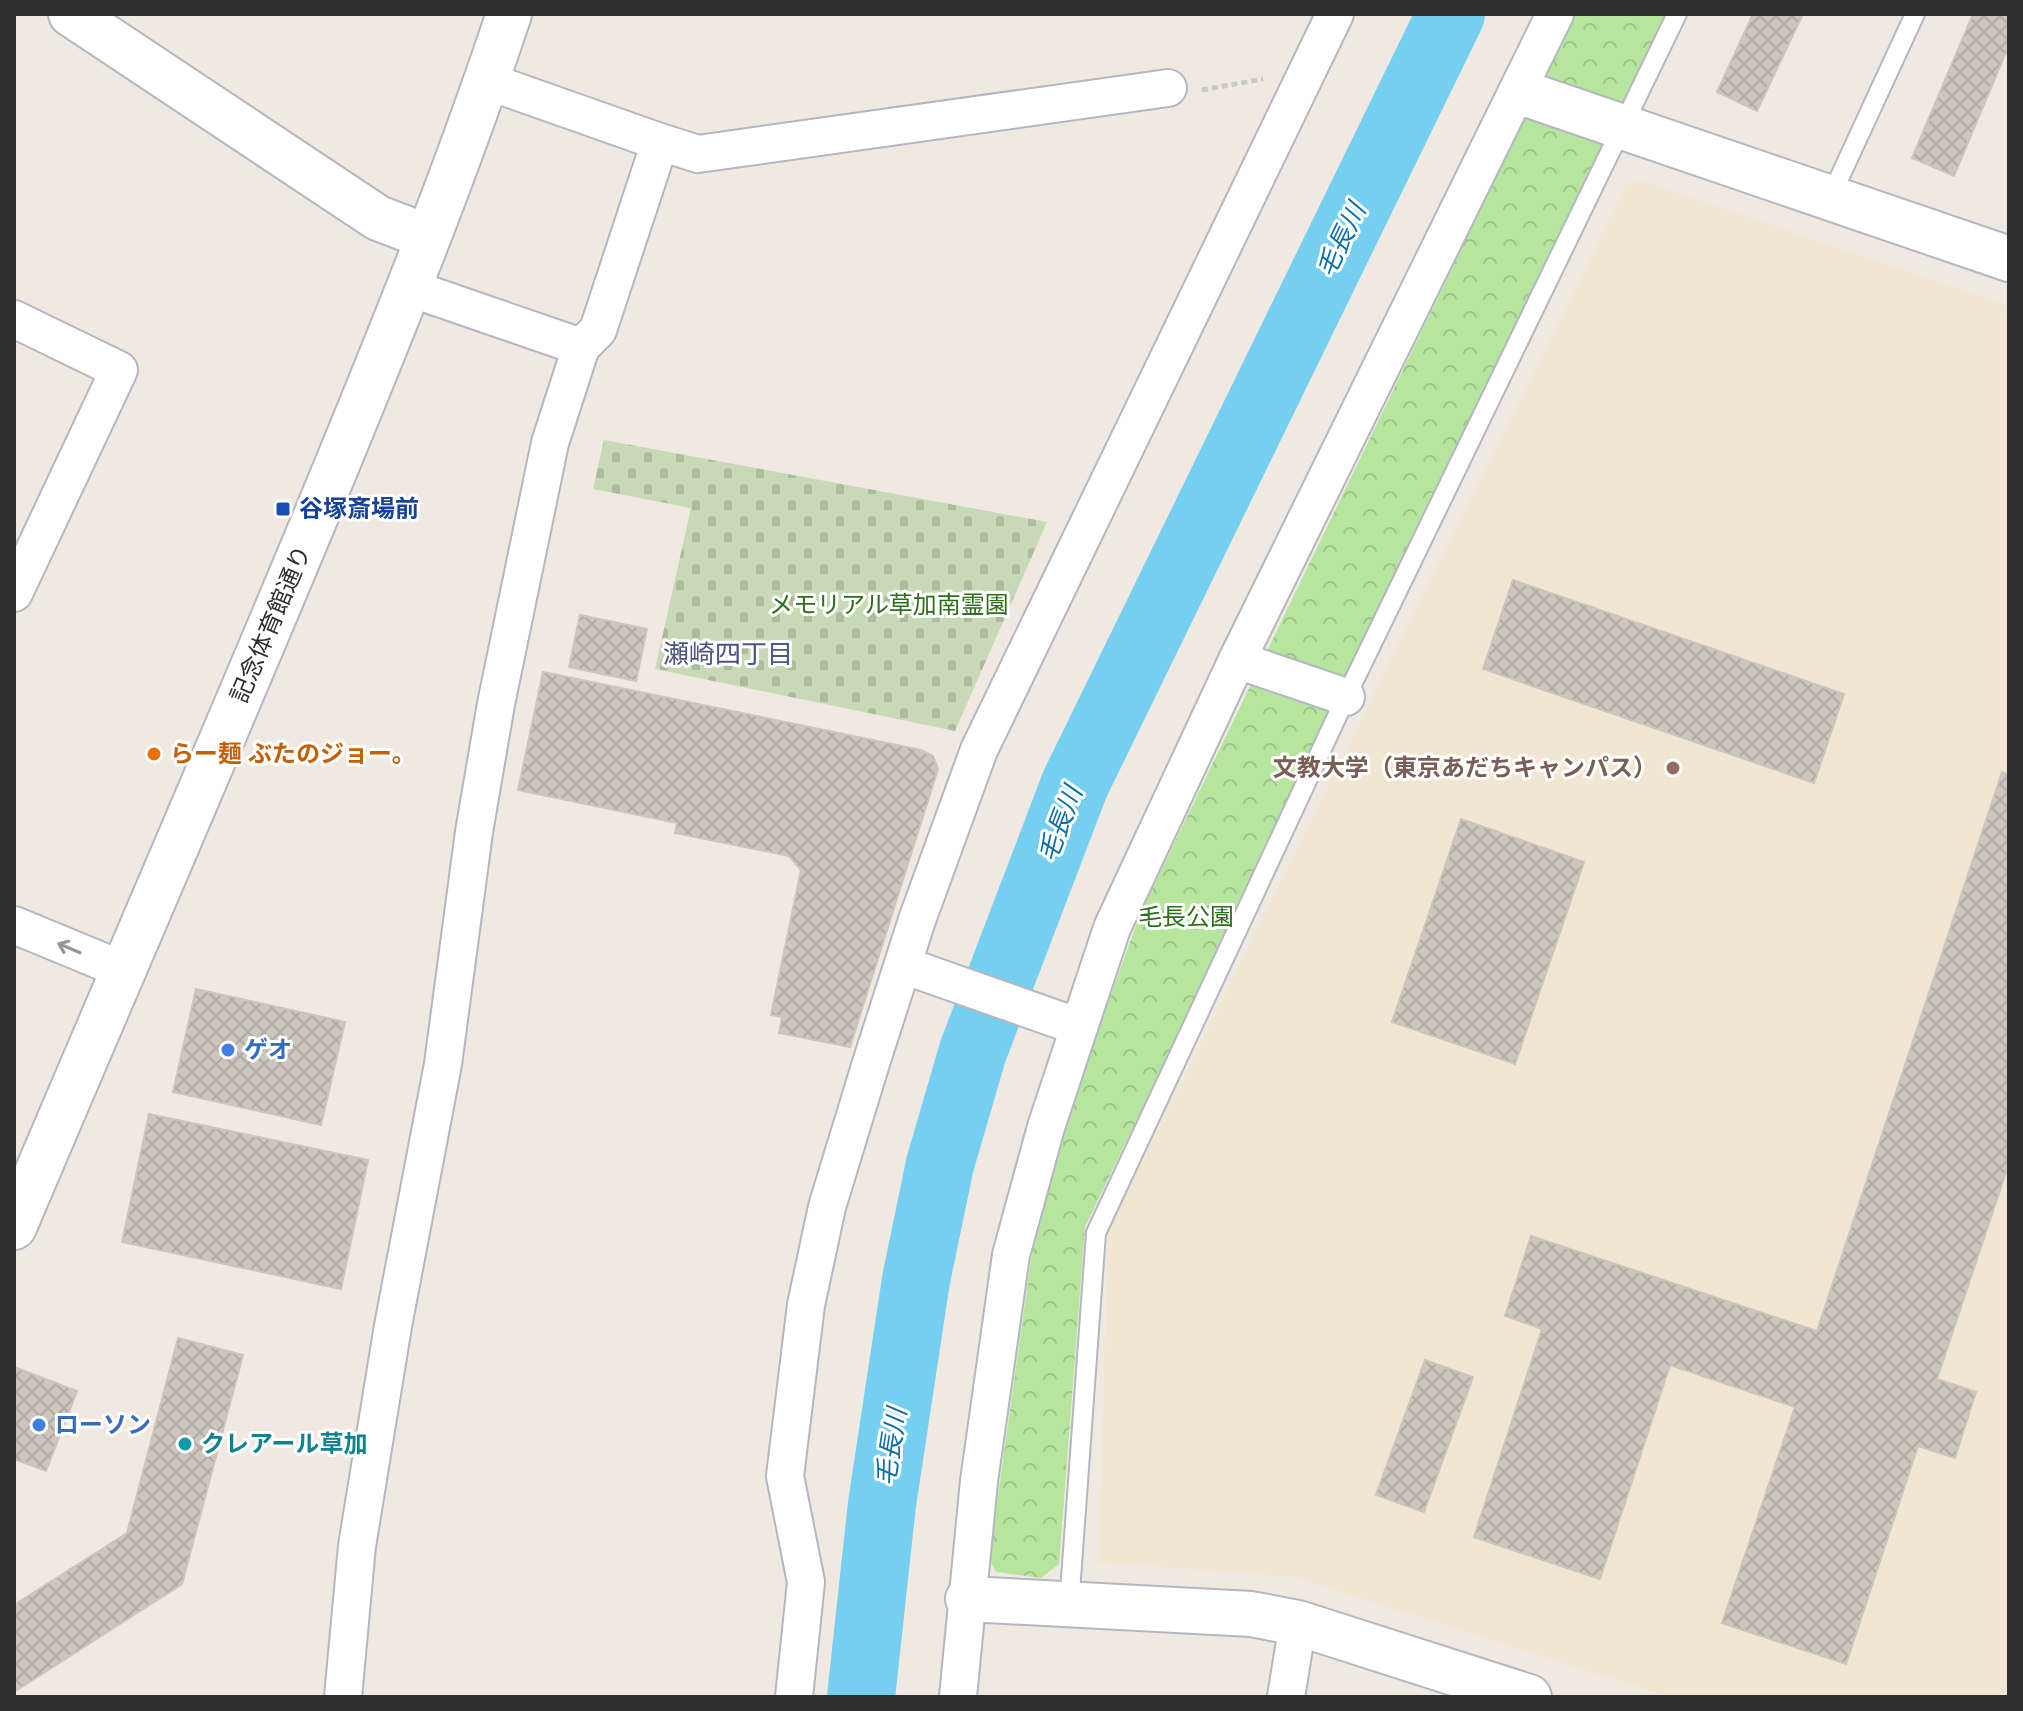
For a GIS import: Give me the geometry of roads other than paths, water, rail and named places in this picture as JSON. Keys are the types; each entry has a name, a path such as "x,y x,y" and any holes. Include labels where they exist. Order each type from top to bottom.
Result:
{"street":[{"path":"71,14 378,218 428,237"},
{"name":"記念体育館通り","path":"14,1227 276,613 410,288 509,14"},
{"path":"794,1697 806,1582 785,1476 806,1305 827,1207 910,968 979,750 1335,14"},
{"path":"958,1697 979,1481 1011,1255 1046,1127 1066,1022 1237,660 1525,94 1555,14"},
{"path":"487,81 698,154 1168,88"},
{"path":"1525,94 2009,259"},
{"path":"343,1697 357,1546 393,1326 443,1064 474,832 496,704 550,443 581,347 598,330 660,142"},
{"path":"410,288 581,347"},
{"path":"14,319 119,370 14,593"},
{"path":"1237,660 1346,697"},
{"path":"14,925 123,970"},
{"path":"910,968 1066,1022"},
{"path":"968,1599 1251,1614 1298,1623 1529,1697"},
{"path":"1286,1697 1298,1623"}],"lane":[{"path":"1069,1606 1096,1233 1346,697 1677,14"},
{"path":"1830,198 1915,14"}],"waterway":[{"name":"毛長川","path":"861,1697 882,1504 916,1280 940,1164 973,1051 1075,784 1451,14"}],"place":[{"name":"谷塚斎場前","path":"283,509"},
{"name":"らー麺 ぶたのジョー。","path":"154,754"},
{"name":"文教大学（東京あだちキャンパス）","path":"1673,768"},
{"name":"ゲオ","path":"228,1050"},
{"name":"ローソン","path":"39,1425"},
{"name":"クレアール草加","path":"185,1444"}],"district":[{"name":"瀬崎四丁目","path":"728,654"}],"park label":[{"name":"メモリアル草加南霊園","path":"889,605"},
{"name":"毛長公園","path":"1186,917"}]}
